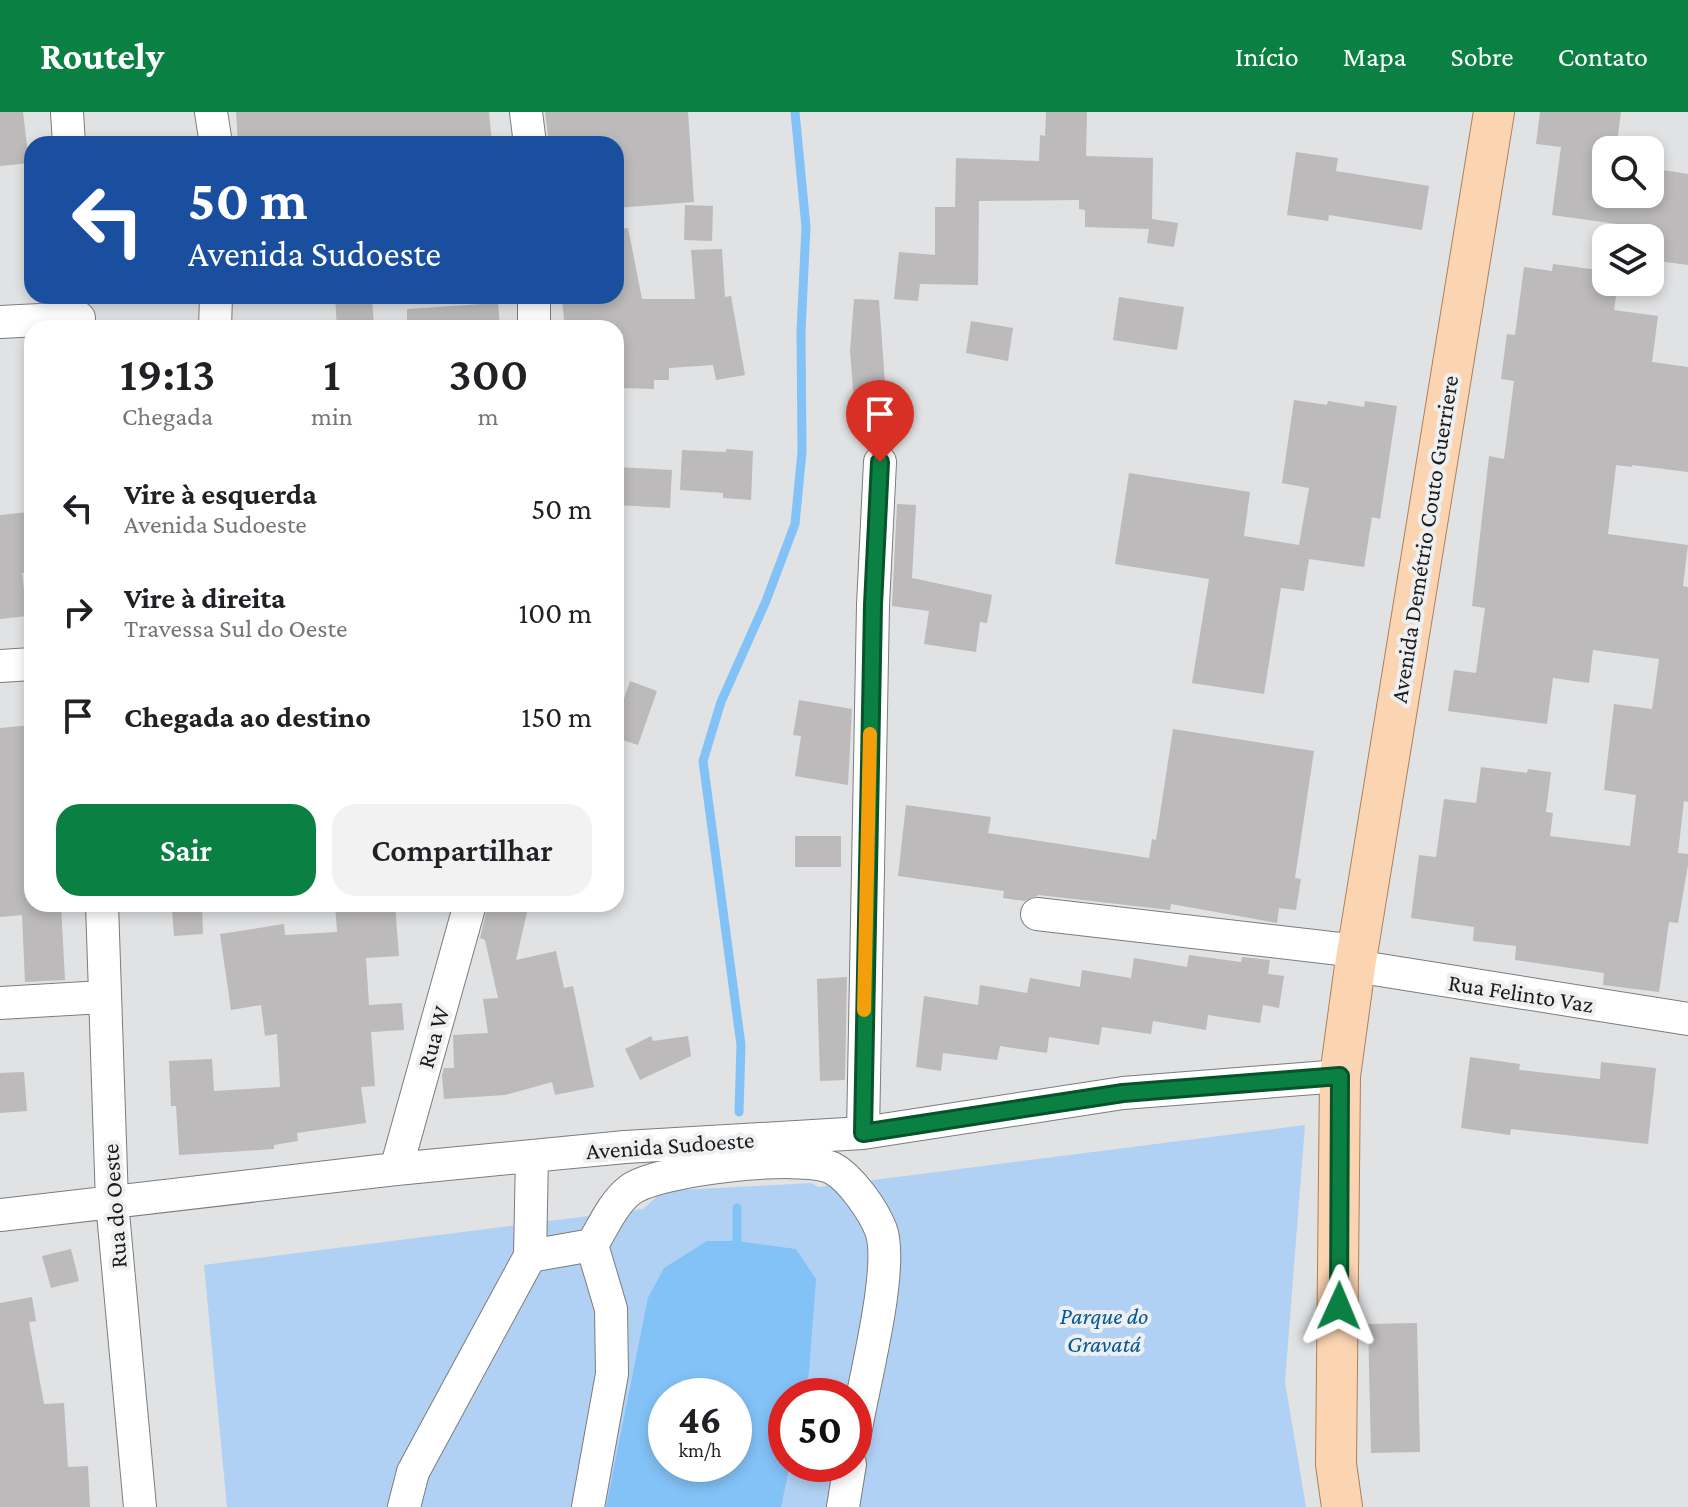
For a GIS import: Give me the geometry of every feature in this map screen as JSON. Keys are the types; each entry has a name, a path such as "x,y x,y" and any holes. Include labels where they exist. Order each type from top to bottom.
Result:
{"main road":[{"name":"Avenida Demétrio Couto Guerriere","path":"1342,1507 1336,1464 1340,1076 1356,958 1494,112"}],"street":[{"path":"67,112 68,136"},
{"path":"211,112 215,136"},
{"path":"526,112 529,136"},
{"path":"0,322 78,314"},
{"path":"863,1133 873,605 880,462"},
{"path":"0,666 24,664"},
{"name":"Rua do Oeste","path":"102,912 112,1202 140,1507"},
{"name":"Rua W","path":"396,1169 468,912"},
{"name":"Rua Felinto Vaz","path":"1037,914 1356,958 1688,1019"},
{"path":"0,1003 103,997"},
{"name":"Avenida Sudoeste","path":"0,1215 396,1169 625,1147 863,1133 1123,1093 1340,1076"},
{"path":"404,1507 413,1472 530,1256 532,1156"},
{"path":"530,1256 592,1245 620,1200 632,1188 650,1180 760,1163 798,1161 833,1168 866,1199 882,1232 885,1274 866,1378"},
{"path":"588,1507 612,1374 611,1309 592,1245"},
{"path":"843,1507 847,1482"}],"green space":[{"name":"Parque do Gravatá","path":"1305,1125 1285,1382 1306,1507 227,1507 204,1265 643,1209 663,1191 811,1183 819,1187"}],"shaded area":[{"path":"707,1241 737,1241 796,1249 816,1279 808,1378 768,1378 768,1482 786,1482 781,1507 606,1507 648,1298 664,1268"}],"building":[{"path":"0,112 23,112 24,164 0,166"},
{"path":"236,112 489,112 491,136 238,136"},
{"path":"545,112 688,112 694,202 624,207 624,136 548,136"},
{"path":"1046,112 1087,112 1086,156 1153,158 1152,219 1178,223 1174,247 1147,243 1149,229 1085,227 1085,210 1079,209 1079,200 979,201 978,285 920,284 918,301 894,299 899,252 935,255 935,207 955,207 956,158 1039,161 1040,135 1045,136"},
{"path":"1540,112 1621,112 1618,136 1592,136 1592,208 1664,208 1664,170 1688,174 1688,265 1664,262 1664,224 1617,224 1552,215 1561,147 1536,144"},
{"path":"1296,152 1338,158 1336,171 1429,186 1422,230 1329,215 1328,221 1287,215"},
{"path":"685,205 713,206 712,241 684,240"},
{"path":"628,228 642,299 695,299 691,250 722,249 725,297 731,296 745,375 716,380 713,365 669,368 669,380 654,380 654,389 624,388 624,320 564,320 562,304 624,304 624,229"},
{"path":"1553,264 1592,269 1592,296 1616,296 1614,310 1658,316 1652,362 1688,367 1688,472 1616,465 1608,534 1688,545 1683,586 1688,587 1688,802 1684,801 1678,853 1688,854 1688,865 1678,923 1669,922 1659,992 1603,985 1604,973 1515,960 1516,946 1473,941 1474,927 1411,918 1419,855 1436,857 1444,799 1476,803 1481,767 1527,773 1528,769 1551,772 1546,812 1553,813 1550,836 1630,846 1636,795 1604,790 1614,704 1652,709 1659,659 1593,650 1589,683 1553,678 1547,724 1448,711 1454,670 1476,673 1485,608 1472,606 1489,456 1504,459 1514,381 1501,379 1507,334 1515,335 1524,267 1552,271"},
{"path":"1119,297 1184,307 1177,350 1113,340"},
{"path":"854,299 879,300 887,411 855,414 850,351"},
{"path":"336,304 372,304 374,320 336,320"},
{"path":"498,304 499,320 407,320 407,309"},
{"path":"971,321 1013,328 1008,361 966,353"},
{"path":"1294,400 1364,407 1365,401 1397,406 1380,519 1372,517 1364,567 1309,559 1304,591 1281,588 1264,694 1192,683 1209,579 1115,564 1129,473 1250,492 1244,536 1299,545 1309,488 1282,483"},
{"path":"726,449 753,451 751,500 723,498 723,493 680,490 682,450 726,452"},
{"path":"624,467 672,470 670,508 624,505"},
{"path":"897,504 916,505 912,578 992,595 987,623 980,622 976,652 924,644 929,611 892,606"},
{"path":"24,512 24,616 0,619 0,515"},
{"path":"630,681 657,691 638,745 624,741 624,699"},
{"path":"799,700 852,709 848,785 795,776 801,736 793,735"},
{"path":"24,726 24,912 61,912 65,980 25,982 22,915 0,917 0,728"},
{"path":"1173,729 1314,751 1295,878 1301,879 1296,910 1279,908 1277,923 1171,904 1170,910 1039,895 1024,901 1003,898 1004,891 898,876 906,805 991,817 988,833 1149,858 1152,839 1156,840"},
{"path":"795,836 841,836 841,867 795,867"},
{"path":"172,912 202,912 203,934 174,936"},
{"path":"336,912 396,912 399,956 366,958 369,1005 402,1003 404,1030 371,1032 375,1086 361,1087 366,1123 297,1133 298,1141 274,1145 274,1149 179,1155 176,1106 171,1106 169,1061 212,1059 214,1091 280,1087 277,1034 265,1036 261,1005 231,1010 220,934 284,924 285,935 337,932"},
{"path":"486,912 527,912 516,960 556,951 564,988 573,986 594,1087 555,1095 552,1082 505,1095 444,1099 444,1068 454,1068 453,1035 488,1033 483,999 498,998 485,940 480,938"},
{"path":"1189,955 1241,962 1242,957 1270,960 1268,974 1284,976 1279,1008 1263,1005 1260,1023 1208,1015 1206,1030 1153,1021 1151,1034 1102,1027 1099,1045 1049,1037 1047,1053 1000,1046 997,1060 943,1053 941,1071 916,1067 924,996 978,1005 980,985 1027,993 1030,978 1080,987 1082,970 1131,978 1134,958 1187,967"},
{"path":"847,977 845,1080 820,1081 817,979"},
{"path":"651,1036 653,1041 688,1036 691,1056 640,1080 625,1049"},
{"path":"1470,1057 1520,1064 1519,1070 1600,1079 1601,1062 1656,1068 1648,1144 1511,1129 1510,1135 1461,1128"},
{"path":"24,1072 27,1111 0,1113 0,1073"},
{"path":"71,1249 79,1281 51,1288 42,1256"},
{"path":"32,1297 36,1321 29,1322 44,1404 64,1403 68,1467 88,1466 90,1507 0,1507 0,1303"},
{"path":"1417,1323 1420,1452 1371,1453 1368,1324"}],"waterway":[{"path":"739,1112 741,1045 703,761 721,702 766,601 795,524 802,452 801,332 806,227 795,112"},
{"path":"737,1208 737,1241"}],"slow traffic":[{"path":"864,1010 870,734"}],"route":[{"path":"880,462 873,605 863,1133 1123,1093 1340,1076 1339,1306"}]}
